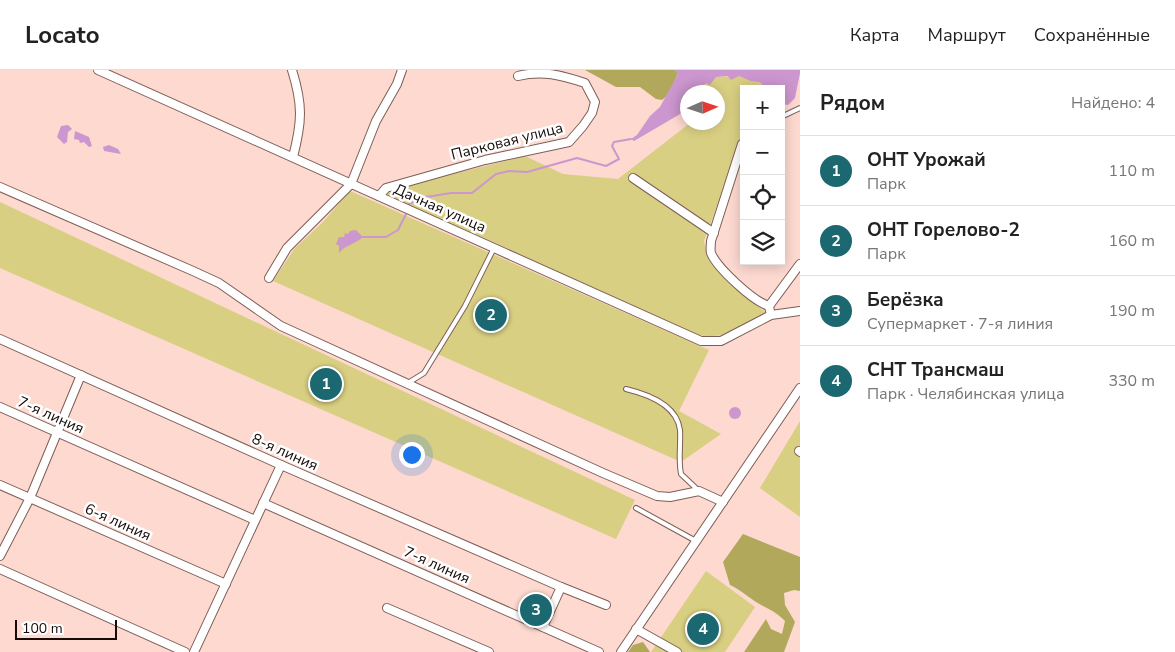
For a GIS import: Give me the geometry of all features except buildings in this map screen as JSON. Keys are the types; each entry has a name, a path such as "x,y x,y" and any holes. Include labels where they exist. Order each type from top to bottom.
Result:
{"street":[{"name":"Дачная улица","path":"98,70 701,341 712,342 727,338 771,315 800,311"},
{"path":"292,70 298,89 301,121 292,157"},
{"path":"269,278 288,248 351,184 376,121 397,84 402,70"},
{"name":"Парковая улица","path":"379,196 386,188 485,160 560,144 575,138 592,113 595,102 592,92 585,83 545,72 535,71 518,76"},
{"path":"740,152 714,233 711,251 716,261 760,304 769,306"},
{"path":"633,178 714,233"},
{"path":"0,187 219,283 281,326 657,496 670,497 699,491 722,502"},
{"path":"771,315 769,306 800,264"},
{"name":"8-я линия","path":"0,339 281,465 606,606"},
{"path":"0,556 30,498 81,375"},
{"path":"621,652 800,388"},
{"name":"7-я линия","path":"0,407 255,520"},
{"path":"194,652 281,465"},
{"name":"6-я линия","path":"0,485 226,584"},
{"name":"7-я линия","path":"263,503 599,652"},
{"path":"0,569 185,652"},
{"path":"543,627 561,587"},
{"path":"387,608 424,622 489,652"},
{"path":"636,629 677,652"},
{"path":"464,652 469,644"}],"lane":[{"path":"785,115 800,108"},
{"path":"408,383 424,374 465,306 494,247"},
{"path":"626,389 649,397 675,416 680,431 681,474 699,491"},
{"path":"636,508 696,541"}],"shaded area":[{"path":"585,70 675,70 678,73 669,94 662,100 656,99 640,87 616,87"},
{"path":"675,70 800,70 795,98 788,105 785,105 785,85 763,85 760,82 751,81 739,76 731,80 728,76 716,77 710,85 706,83 704,85 680,85 680,114 634,141 631,139 637,135 650,116 660,107 678,74"},
{"path":"739,76 760,82 763,85 740,85 740,145 704,241 713,263 720,273 766,313 725,334 717,336 697,335 482,237 384,195 390,190 525,156 563,174 618,179 681,130 725,130 725,85 704,85 706,83 710,84 716,77"},
{"path":"68,125 72,129 68,132 67,142 64,144 57,137 61,126"},
{"path":"75,131 89,137 92,146 89,147 84,142 80,143 79,140 74,139"},
{"path":"109,145 118,149 121,154 104,151 103,147"},
{"path":"350,191 709,350 679,411 721,434 681,462 273,281 295,248 322,223"},
{"path":"0,202 635,500 616,539 0,268"},
{"path":"356,230 363,237 339,253 339,246 336,244 339,237 344,237 345,233 348,234 350,231"},
{"path":"733,407 737,407 741,413 737,419 733,419 729,415 729,411"},
{"path":"800,421 800,517 760,488"},
{"path":"743,534 800,557 800,591 794,590 784,593 785,605 795,622 784,652 744,652 766,619 771,629 782,634 785,621 730,585 723,562"},
{"path":"706,571 755,607 725,652 651,652"},
{"path":"643,642 650,652 628,652 633,645"}],"waterway":[{"path":"409,204 420,198 451,193 472,193 496,174 509,171 527,172 577,158 606,166 619,159 612,146 614,142 631,139"},
{"path":"363,237 386,237 398,230 406,214"}],"place":[{"name":"ОНТ Горелово-2","path":"491,315"},
{"name":"ОНТ Урожай","path":"326,384"},
{"name":"Берёзка","path":"536,610"},
{"name":"СНТ Трансмаш","path":"703,629"}]}
